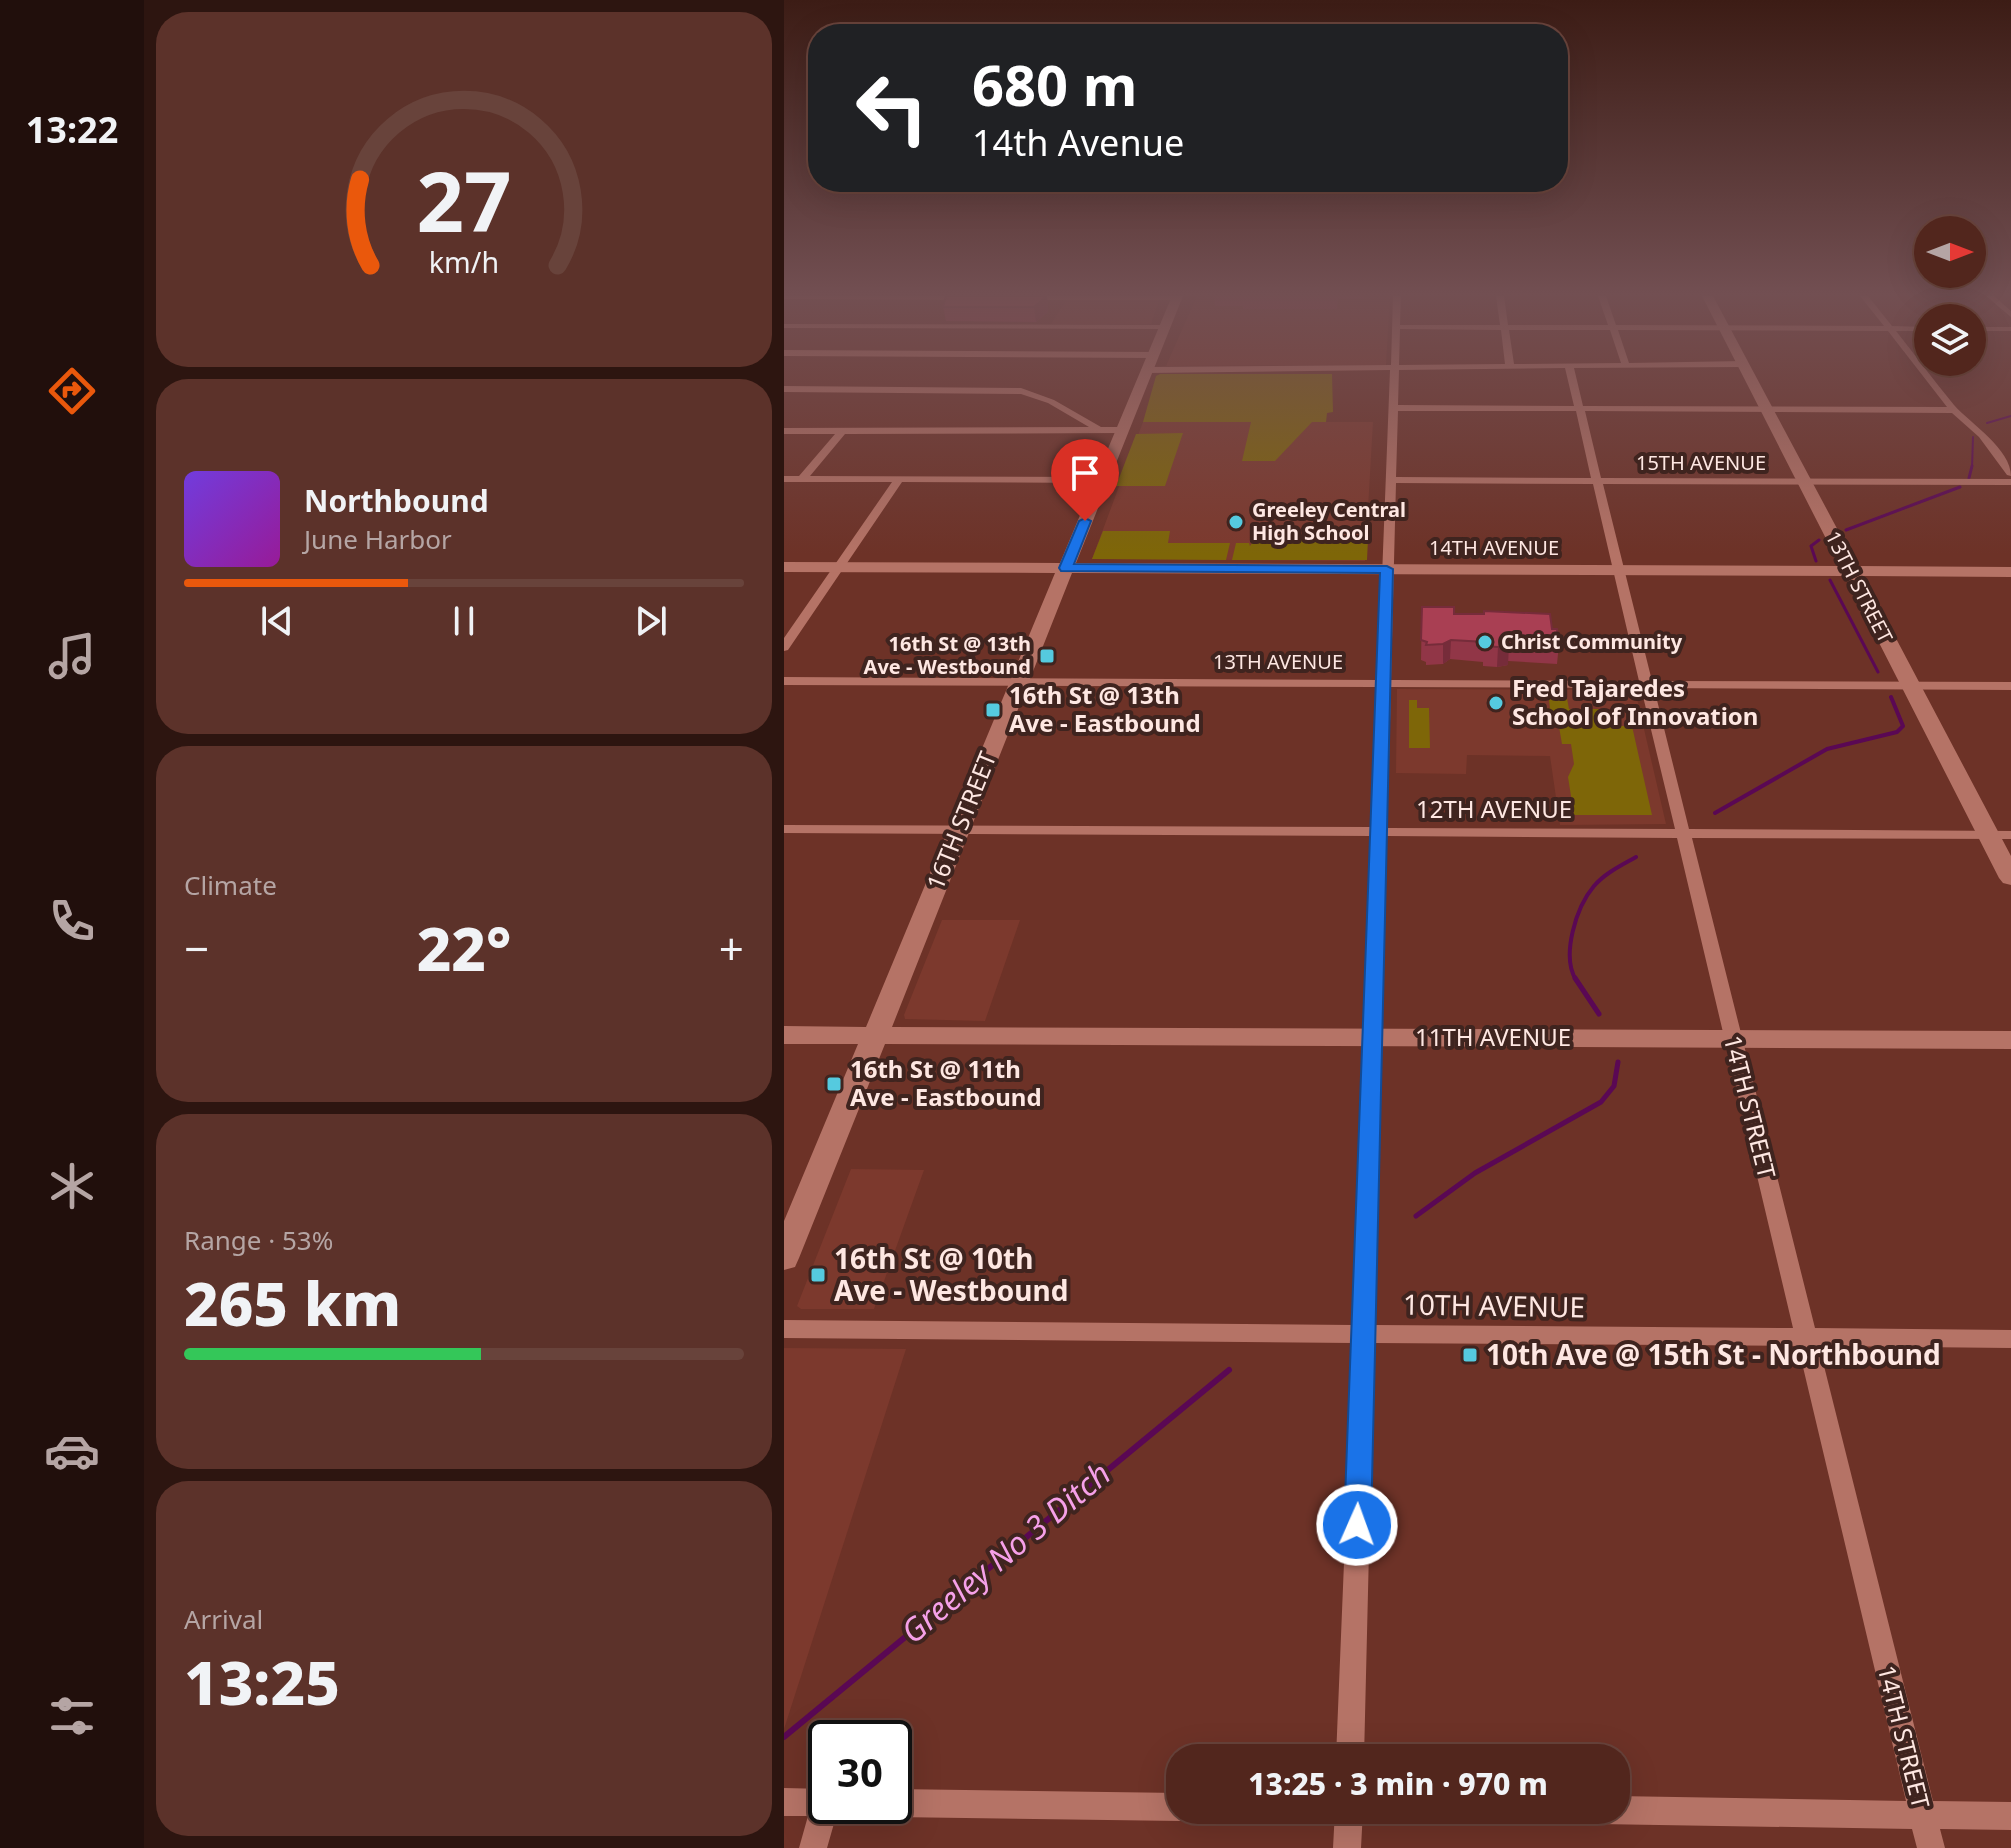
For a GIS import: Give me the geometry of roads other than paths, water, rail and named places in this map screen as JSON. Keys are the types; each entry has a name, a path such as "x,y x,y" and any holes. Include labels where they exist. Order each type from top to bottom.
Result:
{"street":[{"name":"16TH STREET","path":"784,1258 1142,382"},
{"path":"1350,1744 1393,382"},
{"name":"14TH STREET","path":"1573,382 1931,1848"},
{"name":"13TH STREET","path":"1753,382 2011,878"},
{"path":"1932,382 1954,410 1982,435 2011,473"},
{"path":"784,389 1013,390 1045,397 1066,415 1096,427"},
{"path":"1392,408 1954,410"},
{"path":"1061,430 1066,415"},
{"path":"1026,430 1066,415"},
{"path":"1061,430 1096,427 1122,430"},
{"path":"784,431 1122,430"},
{"path":"802,479 842,431"},
{"path":"784,479 1102,480"},
{"path":"784,647 899,479"},
{"name":"15TH AVENUE","path":"1390,480 2011,482"},
{"name":"14TH AVENUE","path":"784,567 2011,572"},
{"name":"13TH AVENUE","path":"784,681 2011,686"},
{"name":"12TH AVENUE","path":"784,829 2011,835"},
{"name":"11TH AVENUE","path":"784,1035 2011,1040"},
{"name":"10TH AVENUE","path":"784,1329 2011,1339"},
{"path":"784,1802 808,1803"},
{"path":"912,1803 1166,1807"},
{"path":"1630,1810 2011,1816"},
{"path":"813,1848 820,1824"},
{"path":"1347,1848 1348,1824"}],"waterway":[{"name":"Greeley No 3 Ditch","path":"1987,423 2011,416"},
{"name":"Greeley No 3 Ditch","path":"1972,468 1973,437"},
{"name":"Greeley No 3 Ditch","path":"1969,478 1972,466"},
{"name":"Greeley No 3 Ditch","path":"1846,530 1960,487"},
{"name":"Greeley No 3 Ditch","path":"1816,561 1811,546 1819,540"},
{"name":"Greeley No 3 Ditch","path":"1830,580 1878,672"},
{"name":"Greeley No 3 Ditch","path":"1715,813 1827,749 1897,732 1903,726 1891,697"},
{"name":"Greeley No 3 Ditch","path":"1576,979 1570,945 1581,906 1598,881 1636,857"},
{"name":"Greeley No 3 Ditch","path":"1576,979 1599,1014"},
{"name":"Greeley No 3 Ditch","path":"1416,1216 1475,1173 1601,1102 1614,1086 1618,1062"},
{"name":"Greeley No 3 Ditch","path":"784,1737 1229,1370"}],"place":[{"name":"Greeley Central High School","path":"1236,522"},
{"name":"Christ Community","path":"1485,642"},
{"name":"16th St @ 13th Ave - Westbound","path":"1047,656"},
{"name":"Fred Tajaredes School of Innovation","path":"1496,703"},
{"name":"16th St @ 13th Ave - Eastbound","path":"993,710"},
{"name":"16th St @ 11th Ave - Eastbound","path":"834,1084"},
{"name":"16th St @ 10th Ave - Westbound","path":"818,1275"},
{"name":"10th Ave @ 15th St - Northbound","path":"1470,1355"}]}
